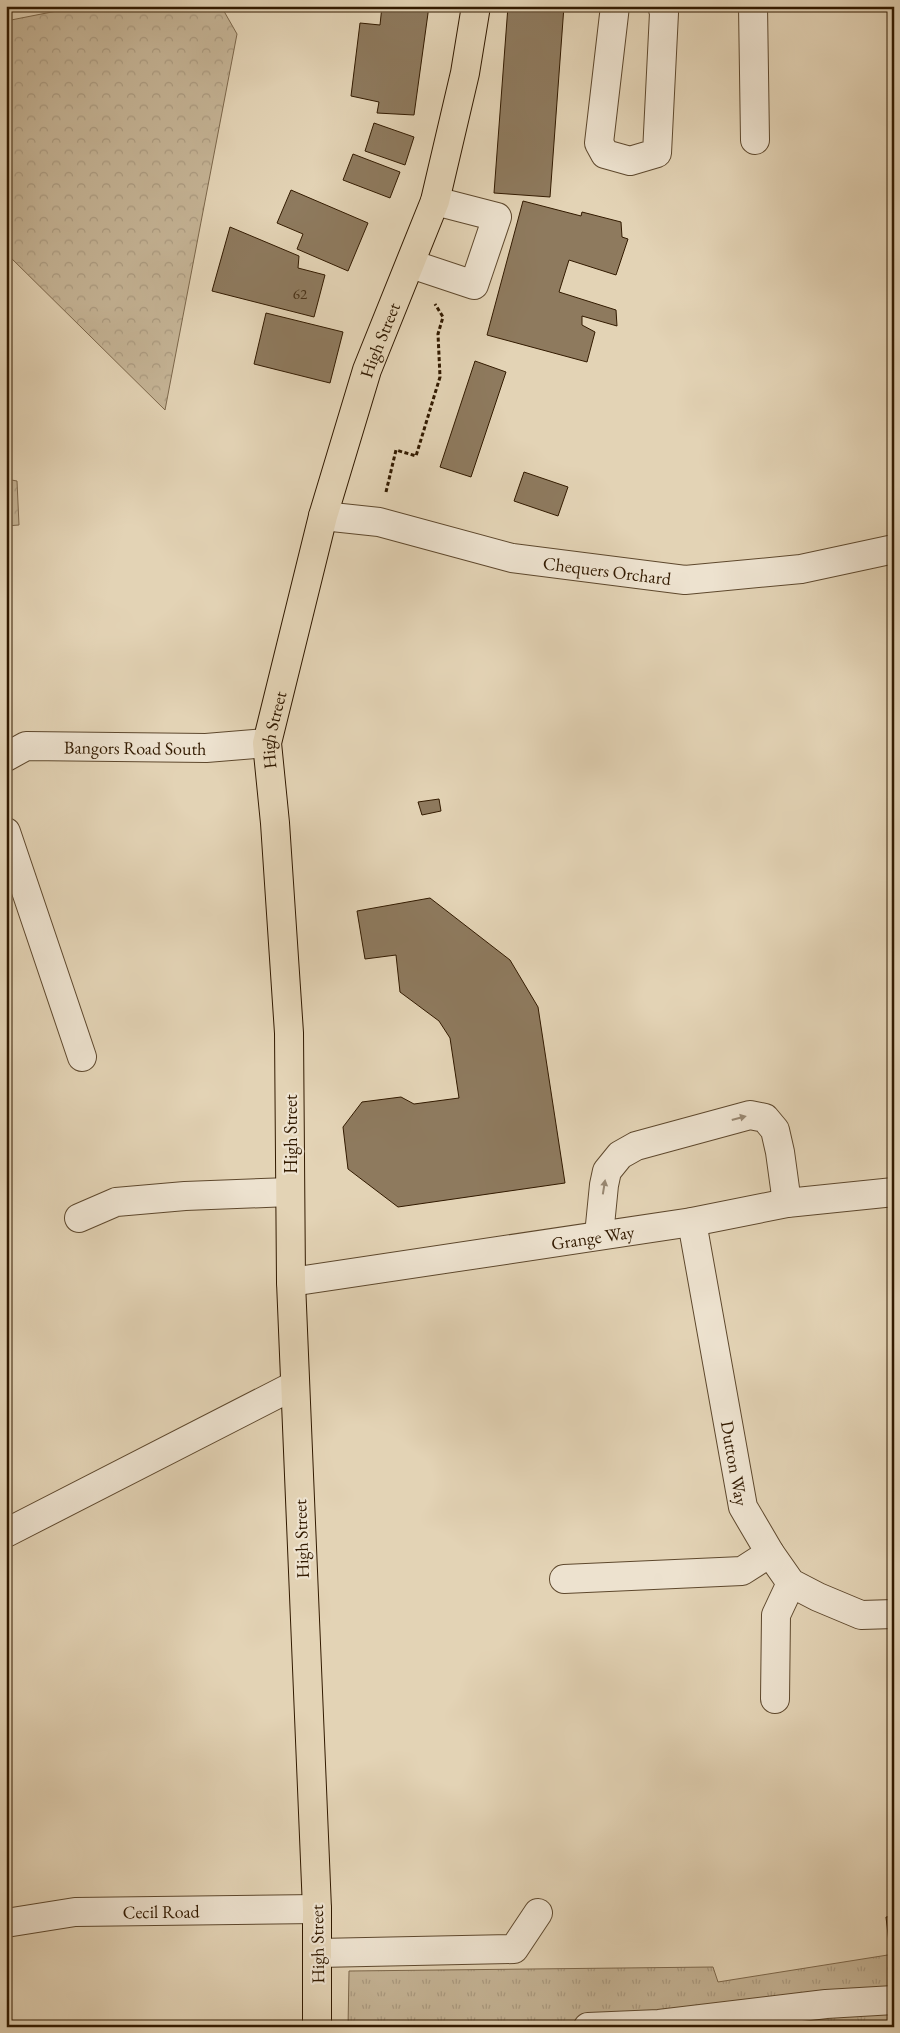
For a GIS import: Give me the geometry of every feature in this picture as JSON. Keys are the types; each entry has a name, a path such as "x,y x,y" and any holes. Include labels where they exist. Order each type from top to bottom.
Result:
{"main road":[{"name":"High Street","path":"317,2027 317,1910 290,1282 289,1033 276,823 267,743 323,516 367,370 435,201 465,73 476,6"}],"street":[{"path":"615,6 599,143 605,154 630,161 657,153 664,13 662,6"},
{"path":"752,6 755,140"},
{"path":"411,264 474,285 497,217 435,201"},
{"name":"Chequers Orchard","path":"323,516 379,522 512,558 685,580 801,569 894,549"},
{"name":"Bangors Road South","path":"6,757 26,746 206,748 267,743"},
{"path":"6,832 82,1057"},
{"path":"599,1236 607,1171 620,1155 636,1146 750,1115 765,1118 775,1130 780,1152 786,1203"},
{"path":"79,1218 116,1202 185,1196 290,1192"},
{"name":"Grange Way","path":"290,1282 692,1222 786,1203 894,1192"},
{"name":"Dutton Way","path":"692,1222 743,1507 770,1553 791,1583 818,1597 861,1615 894,1614"},
{"path":"6,1532 295,1385"},
{"path":"564,1579 742,1571 770,1553"},
{"path":"775,1698 776,1615 791,1583"},
{"name":"Cecil Road","path":"6,1922 75,1912 317,1910"},
{"path":"318,1952 514,1948 538,1913"},
{"path":"588,2027 659,2024 826,2004 894,2000"}],"path":[{"path":"379,522 396,450 416,456 440,376 438,334 443,318"}],"green space":[{"path":"82,6 221,6 237,34 165,410 6,253 6,21"},
{"path":"6,479 17,481 19,525 6,526"},
{"path":"894,1954 894,2027 348,2027 349,1971 713,1967 718,1982"}],"building":[{"path":"382,6 429,6 414,115 377,113 379,102 351,96 360,23 380,25"},
{"path":"508,6 564,6 550,197 494,193"},
{"path":"374,123 414,137 405,165 365,151"},
{"path":"353,154 400,172 390,198 343,180"},
{"path":"291,190 368,223 348,271 297,249 303,234 277,223"},
{"path":"523,201 581,216 582,212 621,222 622,237 628,239 616,275 569,260 559,292 616,310 617,326 582,316 582,325 595,332 587,362 487,335"},
{"path":"230,227 299,256 298,268 325,275 314,317 212,291"},
{"path":"266,313 343,332 330,383 254,364"},
{"path":"475,361 506,372 471,477 440,467"},
{"path":"524,472 568,487 558,516 514,501"},
{"path":"439,799 441,811 422,815 418,802"},
{"path":"430,898 510,960 538,1007 565,1183 398,1207 348,1169 343,1127 362,1102 401,1097 414,1104 459,1098 450,1038 439,1021 400,992 396,955 365,959 357,911"},
{"path":"894,1916 894,1942 889,1943 886,1917"}]}
